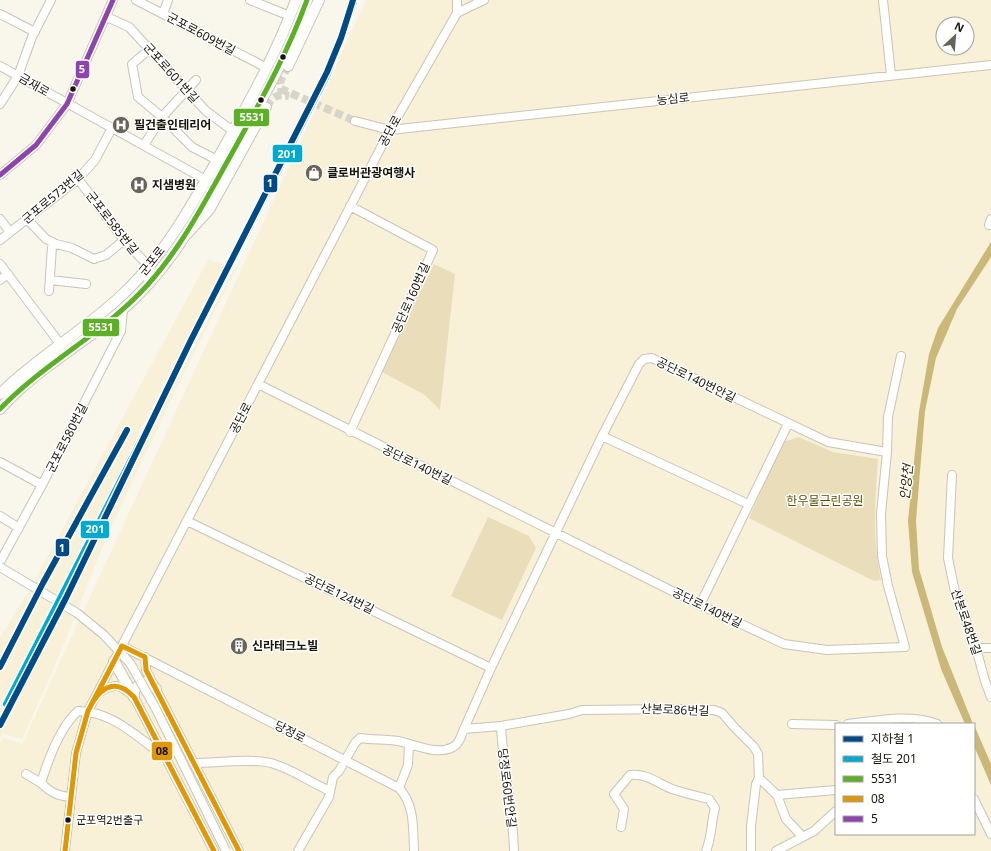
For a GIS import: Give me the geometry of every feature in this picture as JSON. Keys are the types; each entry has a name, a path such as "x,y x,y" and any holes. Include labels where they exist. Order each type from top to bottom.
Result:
{"main road":[{"name":"군포로","path":"0,394 29,368 113,303 149,267 179,227 233,131 267,68 296,0"},
{"name":"군포로","path":"0,409 19,389 123,310 147,285 185,237 272,79 307,0"},
{"path":"288,66 319,0"},
{"path":"19,389 15,389 13,386 29,368"},
{"path":"114,661 134,697"},
{"path":"134,697 134,690 142,682 150,683 156,689"}],"street":[{"path":"0,104 18,76 35,32 51,0"},
{"path":"0,175 36,145 67,104 107,17 113,0"},
{"name":"군포로609번길","path":"136,0 267,68"},
{"path":"163,14 168,0"},
{"path":"250,0 290,16"},
{"name":"공단로","path":"65,851 76,753 88,711 390,130 457,13 457,0"},
{"path":"457,13 484,0"},
{"path":"883,0 891,75"},
{"path":"0,14 35,32"},
{"name":"군포로601번길","path":"107,17 129,27 185,90 206,111 233,131"},
{"path":"150,49 132,64 138,97 162,117 192,147 217,160"},
{"name":"농심로","path":"355,121 390,130 991,65"},
{"name":"금재로","path":"0,66 206,180"},
{"path":"144,145 162,117 185,90 196,80"},
{"path":"185,237 197,226 210,210 267,107"},
{"name":"군포로573번길","path":"0,240 78,180 95,160 112,128"},
{"name":"군포로585번길","path":"78,180 124,240 149,267"},
{"name":"공단로160번길","path":"350,206 433,250 350,432"},
{"path":"0,220 10,232"},
{"path":"27,220 46,240 72,248 94,259 106,255 124,240"},
{"path":"49,291 52,247 56,244"},
{"path":"0,264 61,344"},
{"path":"147,285 153,272 149,267"},
{"path":"0,280 8,274"},
{"path":"50,280 86,284"},
{"name":"군포로580번길","path":"0,562 42,485 121,331 123,310"},
{"name":"공단로140번길","path":"258,384 350,432 556,534 700,605 784,644 827,650 905,647 888,586 882,556 881,514 887,452 888,417 901,356"},
{"name":"공단로140번안길","path":"345,760 360,738 381,739 433,750 452,748 459,743 491,668 602,436 639,364 644,359 652,358 828,442 887,452"},
{"path":"700,605 788,424"},
{"path":"602,436 748,504"},
{"path":"0,462 42,485"},
{"name":"산본로48번길","path":"952,475 948,558 955,592 976,648 984,681 991,697"},
{"path":"0,516 19,528"},
{"name":"공단로124번길","path":"187,521 491,668"},
{"path":"0,567 81,617 104,636 130,664 156,709 226,851"},
{"name":"당정로","path":"122,646 400,788"},
{"path":"976,648 991,648"},
{"path":"145,658 146,670 239,851"},
{"path":"96,695 108,687 114,686 122,687 134,697 214,851"},
{"name":"산본로86번길","path":"464,729 500,726 569,714 582,710 673,708 714,710 722,712 735,728 754,747 758,754 759,778 756,784 751,826 751,851"},
{"path":"41,783 48,762 71,717 78,711 88,711 116,720 136,733 166,757"},
{"path":"858,723 887,720 917,720 932,723"},
{"path":"792,724 835,725"},
{"name":"당정로60번안길","path":"500,726 502,755 513,819 514,851"},
{"path":"409,744 408,765 400,788 406,795 413,817 414,851"},
{"path":"298,851 329,797 333,777 339,771 345,760"},
{"path":"194,763 249,761 269,763 284,767 330,791"},
{"path":"26,774 41,783 54,794 71,797"},
{"path":"622,826 624,809 614,794 630,775 638,774 657,780 672,789 709,799 715,808 712,819 711,837 706,851"},
{"path":"759,778 777,795 786,819 802,836"},
{"path":"777,795 835,790"},
{"path":"975,801 991,834"},
{"path":"776,851 814,831 835,812"}],"shaded area":[{"path":"366,0 991,0 991,851 0,851 0,743 3,737 22,744"},
{"path":"991,242 991,257 957,309 936,358 925,411 916,521 919,569 942,647 973,723 965,723 941,669 912,572 908,521 919,412 929,354 938,328"},
{"path":"208,260 237,267 183,375 110,529 52,673 22,739 3,734 0,738 0,638 31,587"},
{"path":"975,727 991,764 991,785 975,748"}],"green space":[{"path":"434,264 455,274 440,410 425,395 382,372"},
{"name":"한우물근린공원","path":"799,437 833,452 878,459 875,534 881,580 874,581 749,518 783,442"},
{"path":"488,517 529,536 536,548 502,620 451,596"}],"tunnel":[{"path":"288,66 280,82 281,89 355,121"},
{"path":"267,107 273,98 281,95 289,96"}],"metro line":[{"name":"1","path":"0,725 66,598 191,340 327,72 341,38 353,0"},
{"name":"1","path":"0,667 43,583 127,430"}],"rail line":[{"name":"201","path":"6,704 328,74 354,2"}],"transit line":[{"name":"5","path":"0,175 36,145 67,104 113,0"},
{"name":"5531","path":"0,409 34,378 106,324 123,309 154,278 167,261 201,209 262,98 282,60 307,0"},
{"name":"08","path":"65,851 76,753 88,711 122,646 145,657 146,670 239,851"},
{"name":"08","path":"92,703 101,692 112,686 122,688 134,697 214,851"}],"place":[{"name":"필건출인테리어","path":"121,125"},
{"name":"클로버관광여행사","path":"314,173"},
{"name":"지샘병원","path":"139,185"},
{"name":"신라테크노빌","path":"239,646"},
{"name":"군포역2번출구","path":"68,820"}],"water label":[{"name":"안양천","path":"906,482"}]}
